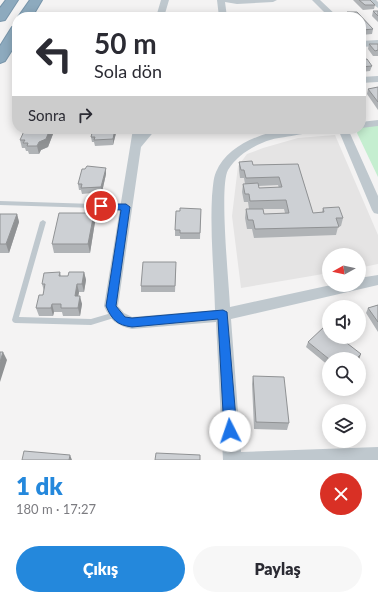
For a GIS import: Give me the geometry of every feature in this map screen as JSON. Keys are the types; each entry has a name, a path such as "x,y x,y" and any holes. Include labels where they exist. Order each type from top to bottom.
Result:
{"highway":[{"path":"0,6 7,0"},
{"path":"0,17 12,0"},
{"path":"28,12 36,0"},
{"path":"0,68 5,57 3,53 12,38"}],"street":[{"path":"161,12 165,0"},
{"path":"223,12 222,0 237,2 273,0"},
{"path":"316,0 329,12"},
{"path":"371,0 378,6"},
{"path":"366,44 378,43"},
{"path":"366,80 378,79"},
{"path":"366,124 378,123"},
{"path":"137,134 111,306 115,315 122,321 132,323 223,315 326,292"},
{"path":"136,146 147,134"},
{"path":"232,460 218,202 220,176 225,165 242,148 264,138 280,134"},
{"path":"345,134 378,210"},
{"path":"366,283 378,280"},
{"path":"244,460 378,456"}],"lane":[{"path":"0,203 126,207"},
{"path":"43,222 15,320 92,322 115,315"}],"shaded area":[{"path":"335,135 378,235 378,264 366,267 366,248 322,248 322,274 241,288 232,216 238,166 247,154 298,138"}],"green space":[{"path":"378,124 378,177 357,134 366,134 366,125"}],"building":[{"path":"359,0 370,0 375,5 365,5"},
{"path":"373,11 378,11 378,16"},
{"path":"366,22 373,29 366,30"},
{"path":"369,44 378,44 378,50 375,51"},
{"path":"367,59 372,66 366,67"},
{"path":"378,87 378,102 368,89"},
{"path":"23,134 48,134 46,139 39,142 37,146 27,146 28,143 23,143 25,140 20,140"},
{"path":"92,134 114,134 113,139 94,140 95,137 91,137"},
{"path":"252,161 253,165 298,164 313,213 324,212 323,208 339,207 343,218 336,218 339,227 255,229 253,220 248,220 246,209 263,209 264,214 289,213 286,200 250,201 249,194 245,194 243,184 258,183 259,188 282,187 279,177 246,178 244,170 241,170 239,162"},
{"path":"87,166 106,168 101,187 81,188 82,184 78,184 82,169 85,169"},
{"path":"180,208 201,209 200,233 180,233 180,230 175,230 176,211 180,211"},
{"path":"59,213 94,213 88,244 52,244"},
{"path":"0,214 17,214 6,244 0,244"},
{"path":"143,262 176,262 175,286 141,286"},
{"path":"60,272 59,276 68,276 69,272 84,272 82,284 77,284 75,296 80,296 78,308 61,308 61,304 52,304 51,308 36,308 39,295 43,295 45,284 42,284 44,273"},
{"path":"378,305 378,322 368,308"},
{"path":"322,329 322,344 348,344 358,352 322,352 322,353 308,342"},
{"path":"0,352 3,352 0,362"},
{"path":"253,376 284,377 289,423 256,422"},
{"path":"24,451 70,455 69,460 22,460"},
{"path":"156,453 200,455 200,460 155,460"}],"route":[{"path":"101,206 126,207 111,306 115,315 122,321 132,323 223,315 230,431"}]}
